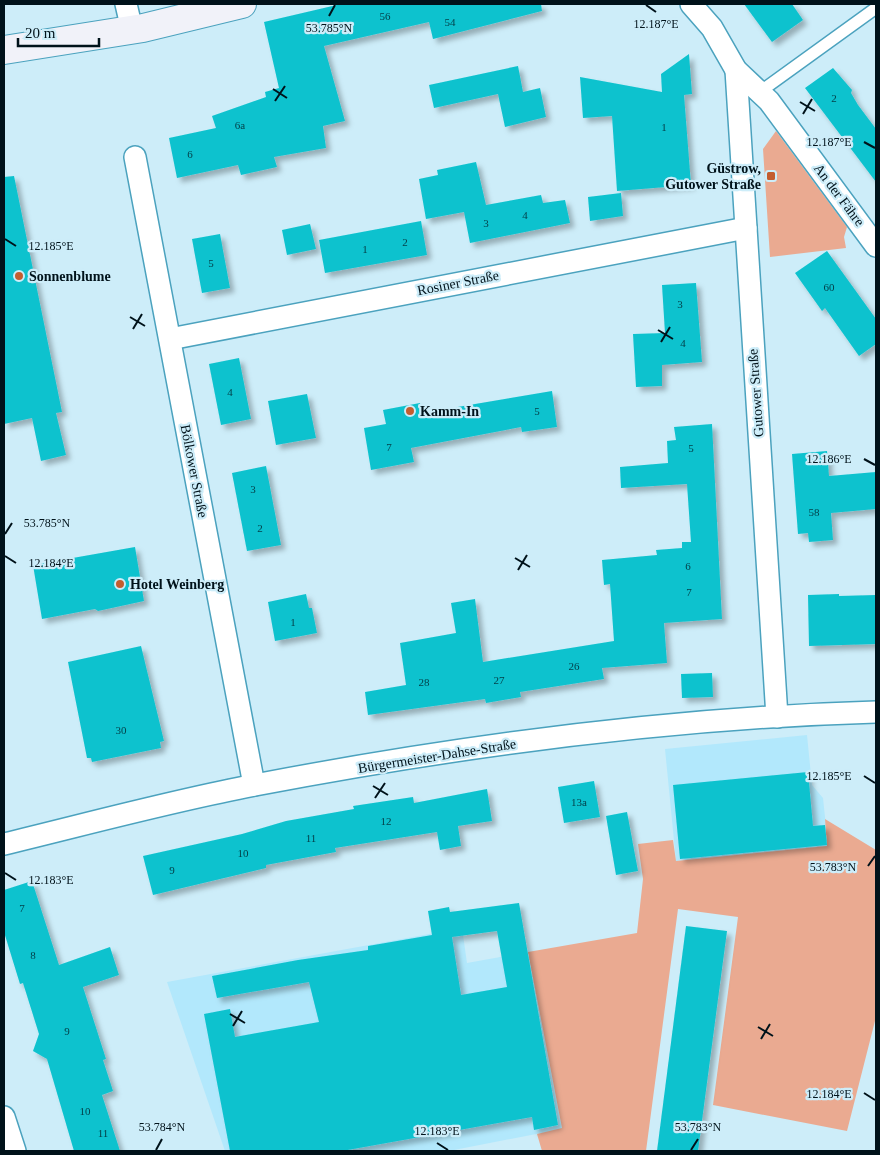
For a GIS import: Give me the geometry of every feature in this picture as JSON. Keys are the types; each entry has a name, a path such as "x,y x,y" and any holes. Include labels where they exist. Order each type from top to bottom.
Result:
{"main road":[{"path":"4,50 132,30 242,4"}],"street":[{"path":"126,4 132,30"},
{"name":"An der Fähre","path":"691,4 712,28 736,70 760,91 876,246"},
{"name":"Gutower Straße","path":"736,70 777,717"},
{"name":"Bölkower Straße","path":"135,157 254,786"},
{"name":"Rosiner Straße","path":"170,339 746,228"},
{"name":"Bürgermeister-Dahse-Straße","path":"4,844 254,786 495,746 646,728 777,717 876,712"},
{"path":"4,1116 15,1151"}],"lane":[{"path":"760,91 876,8"}],"shaded area":[{"path":"776,131 847,227 844,237 846,248 770,257 763,149"},
{"path":"807,735 812,785 823,798 828,846 676,861 665,749"},
{"path":"825,819 876,850 876,1017 847,1131 713,1105 738,917 678,909 646,1151 542,1151 537,1134 562,1128 528,952 637,933 643,879 638,844 673,840 676,861 827,846"},
{"path":"462,928 467,963 528,952 562,1129 449,1151 225,1151 167,982"}],"building":[{"path":"341,4 541,4 542,11 433,39 429,22 324,46 345,121 323,126 326,148 274,157 277,167 241,175 238,165 177,178 169,138 216,128 212,116 266,97 265,92 279,88 264,22"},
{"path":"744,4 792,4 803,20 772,42"},
{"path":"689,54 692,94 684,95 691,185 617,191 612,116 583,118 580,77 662,92 661,74"},
{"path":"518,66 523,92 540,88 546,117 505,127 498,94 434,108 429,85"},
{"path":"833,68 852,90 851,93 858,105 876,129 876,182 805,88"},
{"path":"476,162 486,205 541,195 543,203 565,200 570,223 470,243 464,212 426,219 419,179 438,175 437,170"},
{"name":"Sonnenblume","path":"14,176 62,412 56,413 66,455 41,461 32,418 4,424 4,177"},
{"path":"621,193 623,216 590,221 588,197"},
{"path":"421,221 427,255 325,273 319,240"},
{"path":"310,224 316,249 287,255 282,230"},
{"path":"220,234 230,288 202,293 192,239"},
{"path":"827,251 876,319 876,344 859,356 825,308 822,311 795,273"},
{"path":"696,283 702,362 662,365 662,386 636,387 633,334 665,333 662,285"},
{"path":"239,358 251,419 221,425 209,364"},
{"path":"552,391 557,427 522,432 521,427 411,448 414,462 371,470 364,428 386,424 383,410 420,403 422,413"},
{"path":"307,394 316,438 276,445 268,401"},
{"path":"712,424 722,619 664,623 667,663 602,668 604,679 520,692 521,697 486,703 485,699 368,715 365,692 406,685 400,643 456,633 451,603 475,599 483,662 614,641 610,584 604,585 602,560 657,555 656,550 682,548 682,542 691,542 687,484 621,488 620,467 668,463 667,441 676,440 674,427"},
{"path":"827,451 829,476 876,472 876,509 831,513 833,540 809,542 808,533 798,534 792,454"},
{"path":"266,466 281,545 247,551 232,473"},
{"path":"135,547 144,601 98,611 95,609 42,619 33,565"},
{"path":"306,594 309,608 312,608 317,633 275,641 268,602"},
{"path":"839,594 839,596 876,595 876,644 809,646 808,595"},
{"path":"141,646 164,741 160,742 161,748 92,762 91,758 87,758 68,662"},
{"path":"712,673 713,697 682,698 681,674"},
{"path":"808,772 813,826 825,825 827,845 680,859 673,785"},
{"path":"594,781 600,817 564,823 558,787"},
{"path":"487,789 492,821 458,826 461,846 440,850 437,832 335,848 336,852 266,865 266,868 153,895 143,856 242,834 286,821 354,809 353,806 413,797 414,803"},
{"path":"627,812 638,871 616,875 606,816"},
{"path":"32,881 59,965 110,947 119,975 83,987 106,1059 103,1060 113,1091 102,1095 120,1151 74,1151 47,1059 33,1051 39,1034 23,983 20,984 4,932 4,890"},
{"path":"519,903 558,1125 534,1130 532,1117 342,1151 230,1151 204,1014 230,1009 235,1037 319,1022 309,982 217,998 212,976 298,960 368,950 368,946 432,935 428,911 449,907 450,912","holes":["497,931 507,987 461,995 452,937"]},
{"path":"686,926 727,931 698,1151 657,1151"}],"place":[{"name":"Güstrow, Gutower Straße","path":"771,176"},
{"name":"Sonnenblume","path":"19,276"},
{"name":"Kamm-In","path":"410,411"},
{"name":"Hotel Weinberg","path":"120,584"}]}
